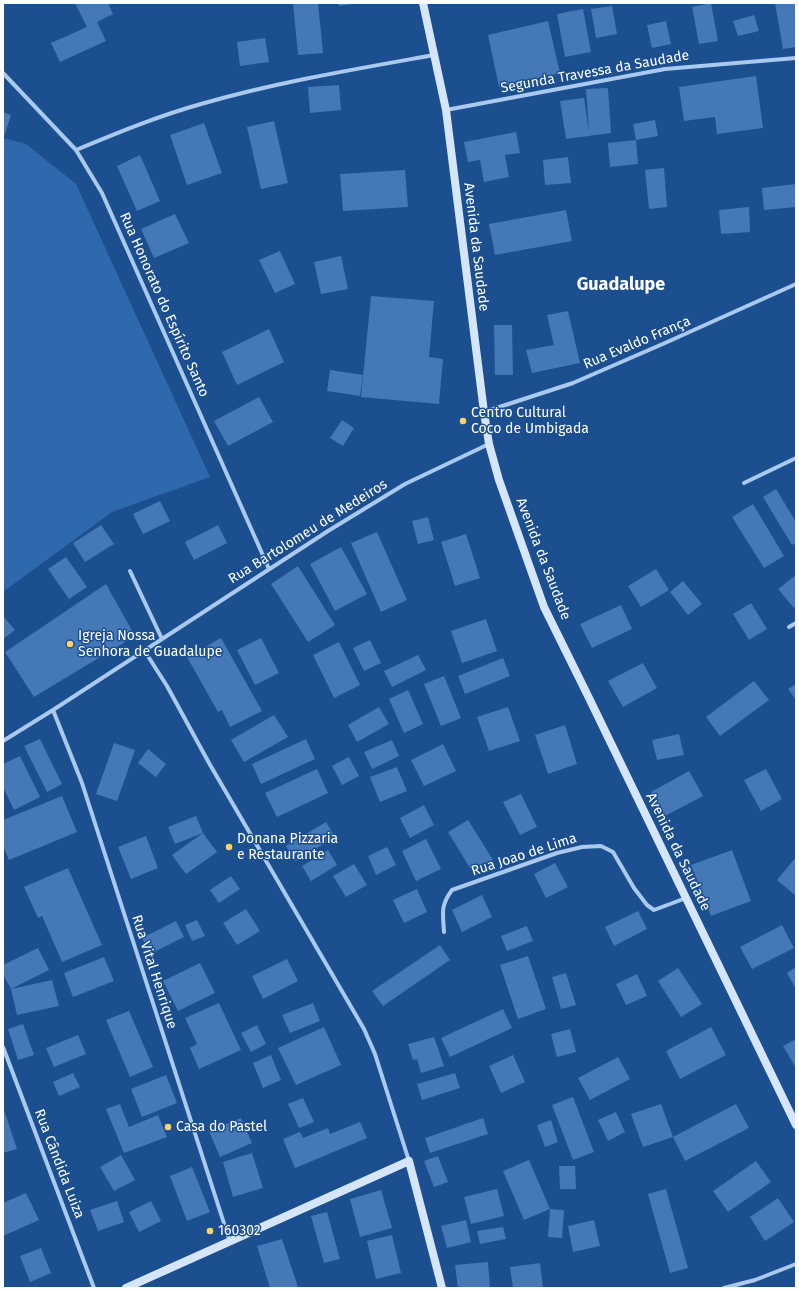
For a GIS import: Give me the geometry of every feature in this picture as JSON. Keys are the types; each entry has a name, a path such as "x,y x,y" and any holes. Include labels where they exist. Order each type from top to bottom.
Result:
{"street":[{"name":"Avenida da Saudade","path":"423,3 446,110 484,412 489,444 500,480 544,606 796,1125"},
{"path":"76,150 136,125 200,104 288,82 434,55"},
{"name":"Segunda Travessa da Saudade","path":"446,110 665,69 796,58"},
{"name":"Rua Honorato do Espírito Santo","path":"3,73 76,150 102,193 269,570"},
{"name":"Rua Evaldo França","path":"484,412 573,382 665,343 796,284"},
{"name":"Rua Bartolomeu de Medeiros","path":"3,741 328,531 405,484 489,444"},
{"path":"744,483 796,458"},
{"path":"130,571 162,639"},
{"path":"789,627 796,622"},
{"path":"144,650 167,686 209,763 364,1029 375,1054 409,1161 442,1288"},
{"name":"Rua Vital Henrique","path":"53,710 84,791 230,1242"},
{"name":"Rua Joao de Lima","path":"444,932 444,900 452,890 557,853 582,847 601,846 613,852 634,888 647,905 654,910 686,898"},
{"name":"Rua Cândida Luiza","path":"3,1047 94,1288"},
{"path":"126,1288 409,1161"},
{"path":"724,1288 755,1280 796,1264"}],"shaded area":[{"path":"3,138 26,144 76,184 210,477 112,512 3,592"}],"building":[{"path":"75,3 108,3 113,14 97,22 106,41 60,62 51,43 87,27"},
{"path":"293,3 318,3 323,53 298,55"},
{"path":"339,3 351,3 352,4 339,6"},
{"path":"711,3 718,41 699,44 692,7"},
{"path":"775,3 796,3 796,47 783,49"},
{"path":"612,6 617,34 596,38 591,9"},
{"path":"583,9 591,52 565,57 557,14"},
{"path":"754,15 759,31 738,36 733,21"},
{"path":"548,21 560,73 499,87 488,35"},
{"path":"666,21 671,44 652,48 647,25"},
{"path":"265,38 269,62 240,66 237,42"},
{"path":"756,76 763,128 717,134 715,117 684,121 679,87"},
{"path":"339,85 341,110 310,113 308,87"},
{"path":"608,88 611,133 566,139 560,101 584,98 589,132 586,89"},
{"path":"3,112 11,115 4,137 3,136"},
{"path":"655,120 658,136 636,140 633,124"},
{"path":"274,121 288,183 261,189 247,127"},
{"path":"204,123 222,173 187,185 170,135"},
{"path":"516,132 520,153 505,155 509,177 484,182 480,160 468,162 464,142"},
{"path":"636,140 638,164 610,167 608,143"},
{"path":"140,155 160,201 137,211 117,166"},
{"path":"568,157 571,183 545,185 543,160"},
{"path":"664,168 667,207 649,209 645,170"},
{"path":"405,170 408,207 343,211 340,174"},
{"path":"796,184 796,207 764,210 762,188"},
{"path":"749,207 750,232 721,234 719,210"},
{"path":"566,210 572,241 495,255 489,224"},
{"path":"175,214 189,243 154,258 141,229"},
{"path":"280,251 295,284 275,293 259,260"},
{"path":"341,256 348,289 321,294 314,262"},
{"path":"371,296 434,301 429,357 443,359 439,404 361,397"},
{"path":"568,311 580,363 532,373 526,350 554,345 547,315"},
{"path":"494,325 512,325 513,375 495,375"},
{"path":"269,329 284,362 237,385 222,352"},
{"path":"330,370 363,375 360,396 327,391"},
{"path":"259,397 273,422 228,446 214,421"},
{"path":"342,420 354,428 343,446 330,438"},
{"path":"776,489 796,522 796,543 792,545 763,497"},
{"path":"160,501 170,521 143,534 133,514"},
{"path":"753,504 784,556 764,568 732,517"},
{"path":"428,517 434,540 418,544 412,521"},
{"path":"101,525 114,544 85,562 73,543"},
{"path":"218,525 227,543 194,560 185,542"},
{"path":"377,532 407,600 381,612 351,543"},
{"path":"466,534 480,578 455,586 441,542"},
{"path":"341,547 367,594 335,611 310,564"},
{"path":"66,557 87,587 69,599 48,569"},
{"path":"298,566 335,625 308,642 271,584"},
{"path":"656,569 669,590 641,607 628,586"},
{"path":"796,575 796,606 794,608 778,589"},
{"path":"683,581 702,604 688,615 670,592"},
{"name":"Igreja Nossa Senhora de Guadalupe","path":"106,584 135,636 34,697 5,652"},
{"path":"751,603 767,629 749,640 733,614"},
{"path":"621,605 632,629 592,648 580,624"},
{"path":"3,616 15,630 3,639"},
{"path":"486,619 497,651 462,663 451,631"},
{"path":"221,638 262,711 230,727 222,710 218,712 187,657"},
{"path":"261,638 279,673 255,685 237,650"},
{"path":"370,640 381,663 364,671 353,648"},
{"path":"339,642 360,685 334,698 313,655"},
{"path":"418,655 426,670 392,687 384,671"},
{"path":"503,658 510,676 465,694 458,676"},
{"path":"643,663 657,688 623,707 608,681"},
{"path":"444,676 461,718 441,726 424,684"},
{"path":"754,681 769,700 720,736 706,717"},
{"path":"796,684 796,700 788,689"},
{"path":"408,690 423,724 404,733 389,699"},
{"path":"379,707 389,724 357,742 348,725"},
{"path":"508,707 520,741 489,751 477,717"},
{"path":"274,715 288,737 244,762 231,740"},
{"path":"565,725 577,764 548,774 535,735"},
{"path":"679,734 684,755 657,760 652,740"},
{"path":"40,739 62,784 47,792 24,746"},
{"path":"306,739 315,759 261,784 252,764"},
{"path":"392,740 399,756 372,769 364,752"},
{"path":"114,743 135,750 117,801 96,794"},
{"path":"443,744 456,771 424,786 411,760"},
{"path":"148,749 166,764 156,777 138,763"},
{"path":"20,756 40,797 14,810 3,787 3,764"},
{"path":"349,757 359,776 342,785 332,766"},
{"path":"397,767 407,791 380,802 370,777"},
{"path":"317,769 328,793 277,817 265,793"},
{"path":"766,769 782,799 761,811 744,780"},
{"path":"689,771 703,796 665,816 651,792"},
{"path":"521,794 537,827 520,835 503,802"},
{"path":"62,796 77,832 9,860 3,846 3,820"},
{"path":"424,805 434,825 410,838 400,818"},
{"path":"196,816 203,833 175,844 168,827"},
{"path":"468,820 493,860 473,873 448,832"},
{"path":"326,822 335,837 295,861 286,846"},
{"path":"203,833 217,852 186,874 172,855"},
{"path":"146,836 158,868 131,879 118,847"},
{"path":"426,839 441,869 416,881 402,851"},
{"path":"387,847 396,865 376,875 368,856"},
{"path":"328,850 337,865 311,881 302,866"},
{"path":"732,850 751,901 711,916 691,865"},
{"path":"796,857 796,896 777,880"},
{"path":"555,863 568,887 546,898 534,874"},
{"path":"354,864 367,885 346,897 333,876"},
{"path":"68,868 102,945 62,962 42,916 38,918 24,887"},
{"path":"231,876 240,889 219,903 210,890"},
{"path":"417,889 427,912 404,923 393,900"},
{"path":"482,895 492,917 462,932 452,910"},
{"path":"246,909 260,931 237,945 223,923"},
{"path":"638,911 647,929 614,946 605,927"},
{"path":"197,920 205,936 192,941 185,925"},
{"path":"176,921 184,937 150,954 142,938"},
{"path":"782,925 794,948 752,969 740,947"},
{"path":"527,926 533,941 507,951 501,936"},
{"path":"440,945 450,960 383,1006 372,991"},
{"path":"38,948 49,970 11,989 3,974 3,965"},
{"path":"528,956 546,1009 518,1019 500,965"},
{"path":"104,957 114,981 73,997 64,973"},
{"path":"287,959 298,981 263,999 252,976"},
{"path":"200,963 215,993 178,1011 163,981"},
{"path":"796,967 796,989 787,973"},
{"path":"678,968 702,1004 681,1017 658,981"},
{"path":"566,973 576,1005 561,1009 552,977"},
{"path":"637,974 647,996 626,1005 616,984"},
{"path":"52,980 59,1006 17,1015 11,989"},
{"path":"219,1003 241,1050 199,1069 190,1048 197,1044 185,1018"},
{"path":"313,1003 320,1021 290,1033 282,1015"},
{"path":"503,1009 512,1028 450,1057 441,1038"},
{"path":"129,1011 153,1067 130,1077 106,1020"},
{"path":"23,1024 34,1055 18,1060 8,1029"},
{"path":"257,1025 266,1044 251,1052 241,1033"},
{"path":"324,1027 341,1065 296,1085 278,1048"},
{"path":"711,1027 726,1055 680,1079 666,1051"},
{"path":"570,1029 576,1052 557,1057 551,1034"},
{"path":"78,1035 86,1054 54,1067 46,1048"},
{"path":"434,1037 444,1066 421,1073 417,1059 413,1060 408,1044"},
{"path":"796,1039 796,1068 783,1046"},
{"path":"271,1055 281,1080 263,1088 253,1063"},
{"path":"513,1055 525,1082 501,1093 489,1066"},
{"path":"618,1057 630,1079 590,1100 578,1078"},
{"path":"73,1073 80,1087 59,1096 53,1082"},
{"path":"455,1073 460,1088 422,1100 417,1084"},
{"path":"166,1075 177,1103 142,1117 131,1089"},
{"path":"573,1097 594,1152 573,1160 552,1105"},
{"path":"303,1098 314,1122 299,1128 288,1104"},
{"path":"120,1104 129,1127 158,1115 167,1137 124,1153 106,1109"},
{"path":"661,1104 673,1137 643,1147 631,1114"},
{"path":"736,1104 749,1128 685,1161 673,1137"},
{"path":"3,1107 17,1149 3,1153"},
{"path":"616,1112 625,1132 608,1141 598,1120"},
{"path":"241,1118 252,1143 220,1157 209,1131"},
{"path":"483,1118 488,1134 430,1153 425,1138"},
{"path":"551,1120 558,1142 545,1147 537,1125"},
{"path":"360,1122 367,1138 295,1168 283,1139 300,1132 303,1138 328,1128 330,1134"},
{"path":"252,1153 263,1188 233,1197 223,1162"},
{"path":"121,1155 135,1180 114,1191 100,1167"},
{"path":"438,1156 448,1182 434,1187 424,1161"},
{"path":"529,1160 550,1209 524,1220 503,1171"},
{"path":"756,1161 771,1182 728,1212 713,1191"},
{"path":"559,1166 575,1166 576,1189 560,1189"},
{"path":"192,1167 210,1212 187,1221 170,1176"},
{"path":"497,1189 504,1216 471,1224 464,1197"},
{"path":"666,1189 688,1268 670,1273 648,1194"},
{"path":"381,1190 392,1228 360,1237 350,1199"},
{"path":"26,1193 39,1220 3,1236 3,1203"},
{"path":"778,1198 794,1222 765,1241 750,1217"},
{"path":"117,1201 124,1222 98,1231 90,1210"},
{"path":"151,1201 161,1221 139,1232 129,1212"},
{"path":"550,1209 564,1210 562,1238 548,1237"},
{"path":"327,1212 340,1259 324,1263 311,1216"},
{"path":"466,1220 471,1242 447,1248 441,1226"},
{"path":"594,1220 600,1246 573,1252 568,1226"},
{"path":"503,1227 506,1239 480,1244 477,1231"},
{"path":"392,1235 401,1273 376,1279 367,1241"},
{"path":"282,1239 298,1288 270,1288 257,1246"},
{"path":"41,1248 51,1273 30,1282 20,1256"},
{"path":"488,1262 490,1288 458,1288 455,1265"},
{"path":"540,1263 543,1288 513,1288 510,1267"}],"place":[{"name":"Centro Cultural Coco de Umbigada","path":"463,421"},
{"name":"Igreja Nossa Senhora de Guadalupe","path":"70,644"},
{"name":"Donana Pizzaria e Restaurante","path":"229,847"},
{"name":"Casa do Pastel","path":"168,1127"},
{"name":"160302","path":"210,1231"}],"district":[{"name":"Guadalupe","path":"621,285"}]}
